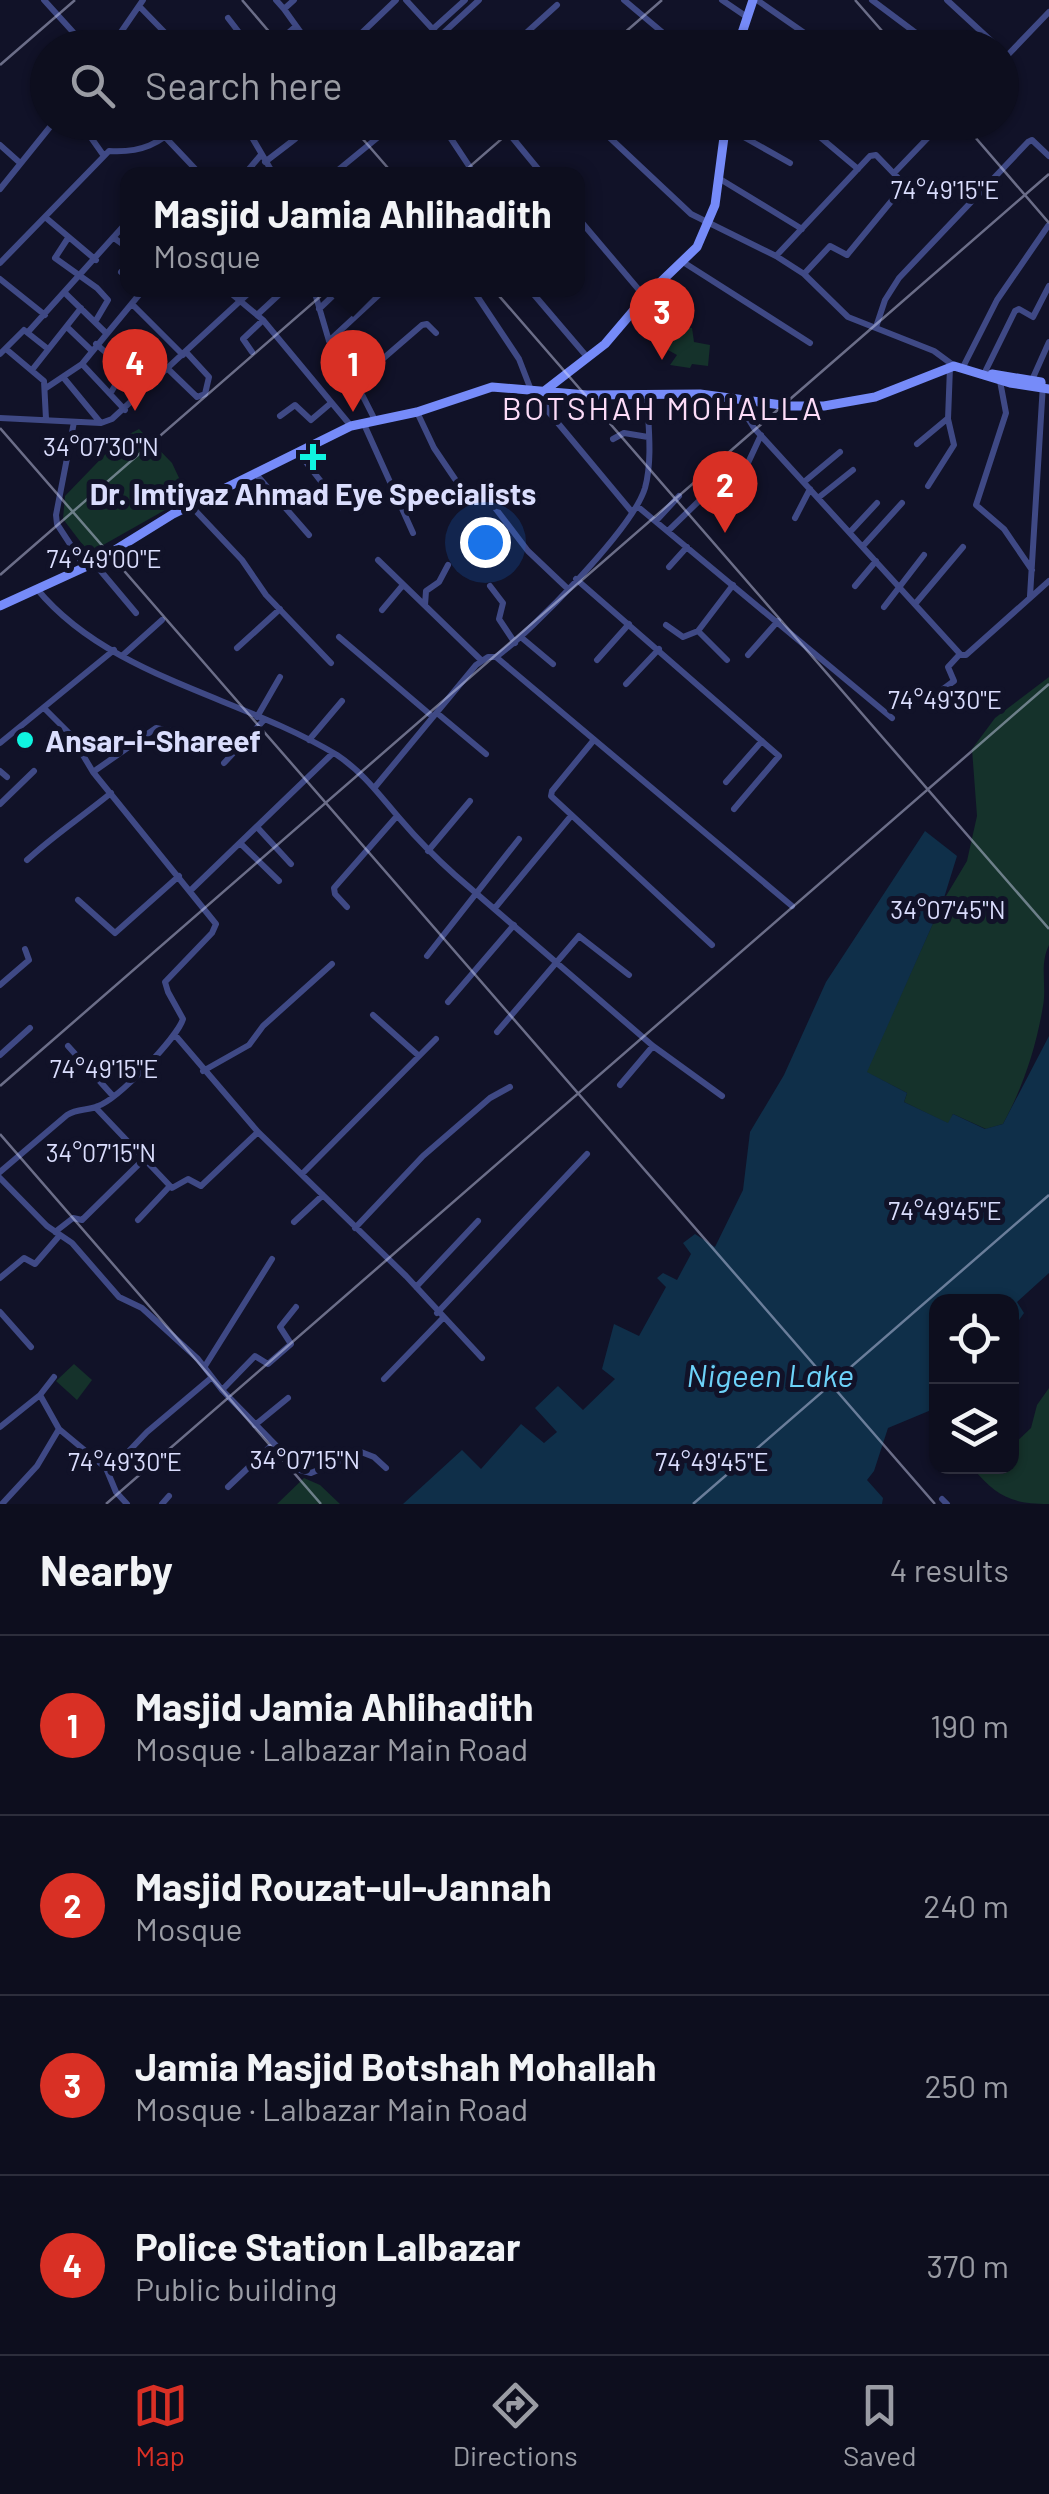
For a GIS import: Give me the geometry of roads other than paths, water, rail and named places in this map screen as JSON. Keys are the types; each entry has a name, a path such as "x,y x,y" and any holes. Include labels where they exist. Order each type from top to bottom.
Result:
{"main road":[{"path":"742,30 755,0"},
{"path":"542,392 588,359 644,297 697,248 709,222 720,180 725,140"},
{"path":"0,606 90,565 191,506 351,426 417,412 492,386 587,395 700,394 790,406 856,402 956,367 1046,385"},
{"path":"986,374 1000,381 1046,385"}],"street":[{"path":"44,0 71,30"},
{"path":"276,0 289,3 297,30"},
{"path":"365,30 396,0"},
{"path":"419,0 409,3 433,29 465,0"},
{"path":"447,30 480,0"},
{"path":"624,0 660,30"},
{"path":"722,0 747,17"},
{"path":"755,0 799,30"},
{"path":"948,0 979,30"},
{"path":"875,1 913,30"},
{"path":"122,30 141,3 164,30"},
{"path":"530,30 557,5"},
{"path":"1019,38 1049,12"},
{"path":"228,18 237,30"},
{"path":"292,30 295,27"},
{"path":"0,189 39,140"},
{"path":"93,140 104,156"},
{"path":"0,263 110,151 148,149 163,140"},
{"path":"168,140 194,167"},
{"path":"252,140 268,167"},
{"path":"252,167 293,140"},
{"path":"341,167 374,140"},
{"path":"452,140 471,167"},
{"path":"514,140 536,167"},
{"path":"612,140 691,214 804,274 840,312 934,351 956,367"},
{"path":"749,140 790,162"},
{"path":"823,140 858,169"},
{"path":"894,172 925,140"},
{"path":"876,327 885,300 899,278 1028,142 1032,140 1049,156"},
{"path":"0,145 20,162"},
{"path":"776,256 873,154 904,185 847,255 830,246 804,274"},
{"path":"720,180 802,230"},
{"path":"46,217 96,260"},
{"path":"585,226 644,297"},
{"path":"928,486 954,445 948,418 956,367 1048,226"},
{"path":"28,332 120,231"},
{"path":"68,238 54,258 108,300 95,322"},
{"path":"114,238 120,242"},
{"path":"683,262 810,343"},
{"path":"0,279 45,315"},
{"path":"986,374 1016,311 1033,317 1049,286"},
{"path":"66,294 106,333"},
{"path":"46,388 82,364 138,297"},
{"path":"236,297 260,317 351,426"},
{"path":"0,418 100,423 125,410 245,297"},
{"path":"252,352 243,339 278,297"},
{"path":"316,297 330,341 356,382 414,533"},
{"path":"319,308 331,297"},
{"path":"330,341 377,297"},
{"path":"476,297 519,359 531,390"},
{"path":"536,297 588,359"},
{"path":"132,304 208,377 205,394 197,397 168,369"},
{"path":"32,370 81,308"},
{"path":"356,382 422,325 427,324 436,333"},
{"path":"67,327 125,369 110,394"},
{"path":"46,419 46,388 32,370 3,351 22,330 48,349"},
{"path":"1032,380 1049,342"},
{"path":"82,364 125,410"},
{"path":"62,377 100,423"},
{"path":"1000,381 1006,413 976,505 1004,530 1032,570"},
{"path":"1030,598 1046,385"},
{"path":"542,392 547,410 634,509 656,521 892,718"},
{"path":"375,788 481,660 496,658 519,641 634,509 647,475 647,394"},
{"path":"748,401 749,420 760,435 960,654 966,655 1049,581"},
{"path":"280,416 294,405 311,420 331,404"},
{"path":"417,412 434,448 456,479"},
{"path":"916,444 948,418"},
{"path":"74,422 57,524 136,613"},
{"path":"613,439 624,433 648,437"},
{"path":"740,480 760,435"},
{"path":"298,452 341,507"},
{"path":"804,482 840,452"},
{"path":"818,498 853,470"},
{"path":"255,473 309,534"},
{"path":"795,518 810,489"},
{"path":"486,496 528,551 568,589"},
{"path":"656,521 679,496"},
{"path":"668,531 700,500"},
{"path":"863,546 902,502"},
{"path":"850,532 877,503"},
{"path":"191,506 331,662"},
{"path":"669,568 687,547"},
{"path":"916,604 963,548"},
{"path":"884,608 924,555"},
{"path":"378,560 481,660"},
{"path":"855,586 876,561"},
{"path":"426,606 426,592 439,582 448,565"},
{"path":"576,579 779,758 734,809"},
{"path":"382,610 404,585"},
{"path":"666,625 682,636 698,631 733,585"},
{"path":"490,586 502,603 498,620 519,641 553,664"},
{"path":"37,589 75,629 310,740 353,766 428,850 653,1046 722,1096"},
{"path":"237,648 280,609"},
{"path":"124,655 162,620"},
{"path":"748,655 778,621"},
{"path":"597,660 629,624"},
{"path":"698,631 727,660"},
{"path":"339,637 486,754"},
{"path":"626,684 659,649"},
{"path":"0,743 114,650"},
{"path":"926,702 954,681 948,667 960,654"},
{"path":"496,658 792,906"},
{"path":"224,763 260,719 280,677"},
{"path":"310,740 342,701"},
{"path":"44,708 76,742 93,772 216,924 212,934 165,982 184,1019 175,1035 112,1096 96,1108 80,1108 67,1114 0,1175 80,1251 119,1297 142,1308 204,1366 273,1444 307,1473 362,1452 386,1468"},
{"path":"93,772 156,728 171,731 194,751"},
{"path":"593,741 551,794 712,945"},
{"path":"726,782 762,741"},
{"path":"191,890 333,753"},
{"path":"0,804 34,770"},
{"path":"0,771 7,778"},
{"path":"28,860 110,793"},
{"path":"428,850 470,801"},
{"path":"347,906 334,888 397,816"},
{"path":"494,908 571,816"},
{"path":"257,828 291,864"},
{"path":"427,956 519,840"},
{"path":"240,843 278,881"},
{"path":"78,900 115,934 178,876"},
{"path":"448,1002 514,925"},
{"path":"497,1032 579,936 629,976"},
{"path":"0,985 30,960 24,949"},
{"path":"203,1071 249,1045 263,1026 332,964"},
{"path":"0,970 9,978"},
{"path":"373,1015 419,1056"},
{"path":"0,1055 30,1028"},
{"path":"175,1035 258,1132 482,1358"},
{"path":"302,1174 436,1039"},
{"path":"68,1046 112,1096"},
{"path":"620,1085 653,1046"},
{"path":"355,1228 423,1156 490,1098 510,1087"},
{"path":"96,1108 169,1187"},
{"path":"138,1220 169,1187 188,1179 201,1186 258,1132"},
{"path":"384,1379 587,1154"},
{"path":"0,1278 24,1258 35,1264 71,1219 82,1220 143,1160"},
{"path":"294,1222 323,1196"},
{"path":"416,1288 478,1221"},
{"path":"204,1366 272,1259"},
{"path":"222,1390 255,1356 268,1364 291,1344 280,1328 296,1308"},
{"path":"0,1312 31,1347"},
{"path":"0,1428 40,1395 54,1377"},
{"path":"109,1472 147,1432 212,1378"},
{"path":"40,1395 59,1429 109,1472 116,1492 126,1504"},
{"path":"256,1426 288,1398"},
{"path":"2,1504 37,1466 59,1429"},
{"path":"228,1487 273,1444"},
{"path":"162,1504 169,1496"}],"water":[{"name":"Nigeen Lake","path":"925,831 957,856 943,901 867,1072 907,1093 904,1102 948,1123 953,1114 985,1129 1003,1124 1049,1036 1049,1273 1019,1300 1019,1294 929,1294 929,1411 888,1428 874,1471 867,1480 883,1498 882,1504 403,1504 462,1450 481,1469 521,1424 544,1443 557,1432 535,1408 558,1386 583,1410 615,1379 602,1369 614,1324 639,1336 666,1287 657,1278 663,1273 677,1280 691,1254 683,1243 695,1234 715,1247 743,1190 750,1132 784,1075 826,982"}],"place":[{"name":"Jamia Masjid Botshah Mohallah","path":"662,360"},
{"name":"Police Station Lalbazar","path":"135,411"},
{"name":"Masjid Jamia Ahlihadith","path":"353,412"},
{"name":"Dr. Imtiyaz Ahmad Eye Specialists","path":"313,457"},
{"name":"Masjid Rouzat-ul-Jannah","path":"725,533"},
{"name":"Ansar-i-Shareef","path":"25,740"}],"district":[{"name":"BOTSHAH MOHALLA","path":"663,407"}]}
